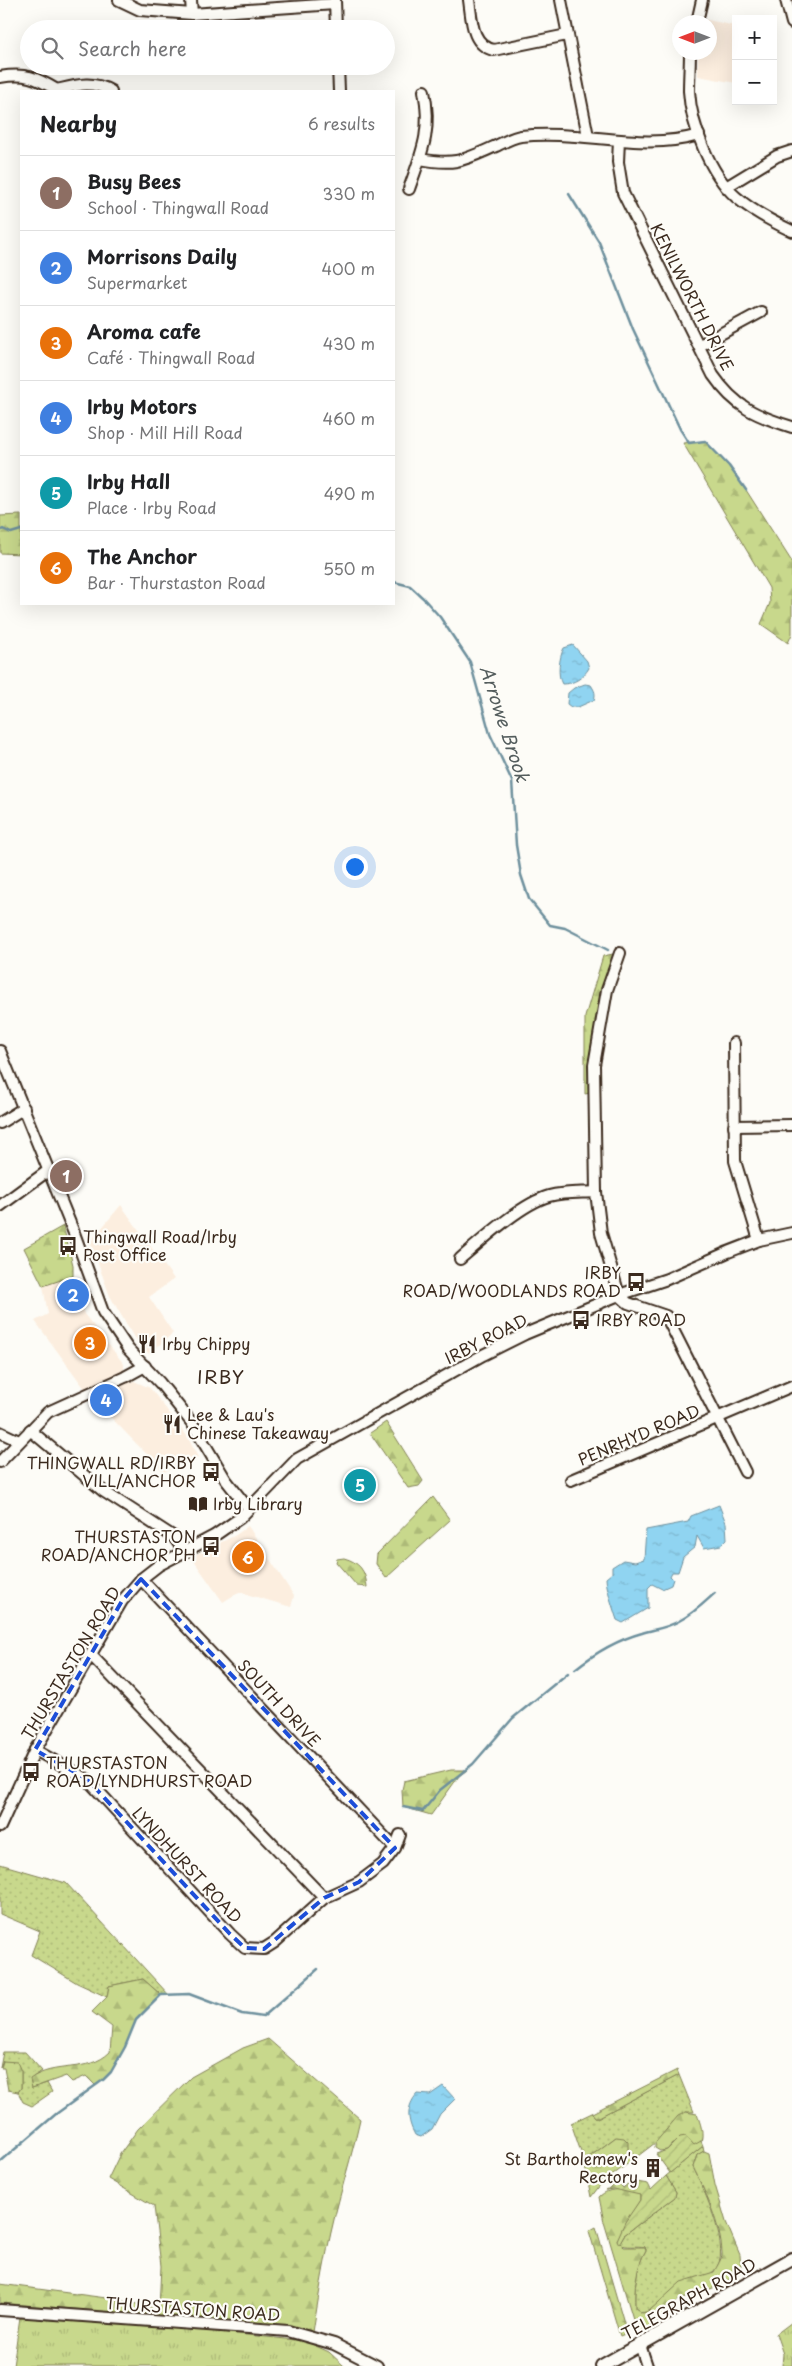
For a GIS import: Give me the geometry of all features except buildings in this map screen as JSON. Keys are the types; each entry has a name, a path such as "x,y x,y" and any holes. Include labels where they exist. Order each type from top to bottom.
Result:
{"main road":[{"name":"TELEGRAPH ROAD","path":"602,2366 792,2260"}],"street":[{"path":"119,0 140,10 192,14 335,2 336,20"},
{"path":"191,0 192,14"},
{"path":"469,0 474,31 479,42 485,48 494,50 567,35"},
{"path":"561,0 588,136"},
{"path":"699,15 702,0"},
{"path":"786,0 792,23"},
{"path":"690,60 689,92 699,134 711,163 726,186 751,208 792,231"},
{"path":"0,77 20,74"},
{"path":"24,75 37,78 55,90"},
{"path":"338,75 339,90"},
{"path":"60,90 84,83 101,85 109,90"},
{"path":"409,189 420,160 427,133 428,114 424,91"},
{"path":"420,160 444,164 465,160 519,136 588,136 662,142 699,134"},
{"name":"KENILWORTH DRIVE","path":"619,140 618,162 623,192 700,345 713,375 733,401 772,421 792,427"},
{"path":"726,186 777,156 792,151"},
{"path":"700,345 761,312"},
{"path":"620,953 607,990 594,1065 596,1192 601,1233 619,1295 628,1303 666,1316 745,1472"},
{"path":"734,1043 735,1162 760,1240"},
{"path":"0,1050 49,1170 98,1304 128,1349 145,1366 192,1423 226,1480 248,1508"},
{"path":"0,1123 24,1108"},
{"path":"734,1126 792,1125"},
{"path":"0,1206 49,1170"},
{"path":"460,1259 494,1230 547,1197 596,1192"},
{"name":"IRBY ROAD","path":"248,1508 296,1459 482,1355 526,1334 619,1295 666,1279 760,1240 792,1233"},
{"path":"0,1462 48,1412 145,1366"},
{"name":"PENRHYD ROAD","path":"571,1480 792,1386"},
{"path":"30,1430 103,1491 174,1537 185,1552"},
{"path":"0,1432 19,1441"},
{"name":"THURSTASTON ROAD","path":"0,1827 35,1750 122,1601 141,1579 159,1565 214,1536 240,1518 248,1508"},
{"name":"SOUTH DRIVE","path":"141,1579 395,1848"},
{"path":"91,1655 324,1898 359,1882 383,1864 395,1848 400,1835"},
{"name":"LYNDHURST ROAD","path":"35,1750 86,1779 245,1948 254,1950 264,1949 275,1942 324,1898"},
{"name":"THURSTASTON ROAD","path":"0,2310 270,2329 301,2333 334,2344 377,2366"},
{"path":"640,2345 647,2366"}],"highlighted area":[{"path":"141,1579 395,1848 359,1882 324,1898 264,1949 245,1948 230,1934 87,1779 35,1750 122,1601"}],"shaded area":[{"path":"717,22 732,25 732,82 698,76 698,60 717,60"},
{"path":"121,1205 174,1279 149,1297 173,1333 149,1354 132,1334 110,1296 90,1242"},
{"path":"73,1276 84,1314 124,1364 124,1373 85,1389 35,1321 48,1314 43,1286"},
{"path":"134,1381 150,1388 187,1436 198,1457 164,1472 91,1397"},
{"path":"248,1526 294,1596 291,1607 239,1592 223,1602 191,1557 236,1535"}],"green space":[{"path":"705,441 729,466 792,562 792,634 788,643 761,624 770,603 769,588 683,443"},
{"path":"20,515 20,554 0,553 0,516"},
{"path":"618,953 601,990 590,1093 585,1094 585,1017 603,956"},
{"path":"63,1226 73,1265 73,1276 43,1286 24,1248"},
{"path":"386,1422 423,1481 419,1486 408,1488 370,1433"},
{"path":"433,1497 450,1520 386,1578 376,1564 377,1554"},
{"path":"344,1558 354,1562 361,1568 367,1587 357,1586 336,1562 337,1559"},
{"path":"451,1770 467,1770 459,1776 431,1815 403,1807 402,1790 404,1781"},
{"path":"0,1864 66,1883 169,1995 161,1995 143,1979 109,1986 107,1997 77,1983 31,1955 40,1931 0,1914"},
{"path":"143,1979 161,1995 136,2020 125,2047 111,2072 96,2086 86,2076 72,2082 66,2076 32,2088 30,2079 39,2074 50,2070 92,2063 110,2052 112,2027 92,2012 107,1997 109,1986"},
{"path":"268,2039 360,2119 331,2233 313,2332 282,2326 0,2303 0,2284 114,2299 159,2309 161,2266 154,2206 108,2179 120,2154 138,2129 191,2077 243,2048"},
{"path":"3,2052 25,2052 42,2071 33,2077 32,2088 47,2083 52,2092 32,2106 23,2102 18,2092 21,2088 21,2071 3,2061 0,2068"},
{"path":"3,2061 17,2062 21,2071 21,2088 18,2092 8,2090 4,2068 1,2068"},
{"path":"677,2070 679,2075 599,2117 595,2117 592,2113"},
{"path":"679,2075 694,2112 686,2112 655,2143 630,2162 632,2157 616,2137 584,2161 571,2123 592,2113 595,2117 599,2117"},
{"path":"686,2112 697,2114 702,2132 700,2144 694,2146 690,2143 672,2144 667,2150 660,2151 655,2148 655,2143 678,2116"},
{"path":"686,2136 694,2145 701,2141 703,2146 670,2173 656,2154 667,2150 680,2137"},
{"path":"616,2137 624,2138 628,2142 628,2151 632,2157 630,2162 601,2184 591,2197 584,2161"},
{"path":"703,2146 704,2151 697,2155 693,2167 715,2220 721,2250 719,2262 712,2273 677,2290 651,2309 642,2313 635,2308 635,2293 636,2278 646,2250 645,2247 619,2244 624,2235 675,2197 676,2192 666,2176"},
{"path":"704,2151 709,2153 715,2185 726,2222 740,2255 741,2269 738,2275 713,2288 677,2301 667,2309 651,2331 640,2334 636,2329 604,2222 599,2197 613,2190 629,2191 640,2195 640,2200 617,2240 624,2247 645,2247 646,2250 636,2278 635,2308 642,2313 648,2312 681,2282 714,2272 721,2258 721,2243 716,2220 693,2167 697,2155"},
{"path":"666,2176 676,2192 675,2197 624,2235 619,2244 617,2240 625,2222 640,2200 640,2195 613,2189 606,2190 619,2183 623,2188 631,2181 648,2184 651,2190"},
{"path":"596,2227 627,2333 620,2336 589,2231"},
{"path":"20,2317 170,2327 305,2341 329,2352 344,2366 13,2366"},
{"path":"792,2322 792,2366 782,2366 783,2354 776,2334"}],"water":[{"path":"573,645 587,661 589,668 578,680 562,684 559,671 561,656 564,648"},
{"path":"585,684 591,685 595,694 594,700 578,707 571,707 567,704 568,693 574,688"},
{"path":"719,1505 726,1523 727,1539 721,1545 704,1548 697,1536 695,1547 683,1557 678,1572 672,1572 670,1576 673,1579 671,1585 662,1589 652,1584 648,1588 648,1608 623,1623 617,1620 606,1582 606,1578 612,1573 612,1567 623,1560 635,1562 644,1559 646,1530 688,1522 691,1516"},
{"path":"443,2086 455,2099 440,2114 432,2129 421,2137 415,2135 409,2119 409,2109 413,2099 417,2094 430,2095"}],"waterway":[{"path":"569,194 599,242 633,329 680,429 689,443 705,441 729,466 746,490"},
{"name":"Arrowe Brook","path":"0,531 3,529 11,533 20,530"},
{"name":"Arrowe Brook","path":"395,582 410,586 423,598 440,617 470,662 490,734 512,781 516,845 521,875 529,899 550,925 565,928 608,950"},
{"path":"575,1669 598,1652 615,1643 679,1621 694,1612 715,1593"},
{"path":"403,1807 423,1811 440,1790 473,1764 513,1718 568,1673"},
{"path":"0,2162 56,2114 103,2080 111,2072 125,2047 136,2020 161,1995 189,1994 242,2014 263,2017 318,1969"}],"place":[{"name":"Busy Bees","path":"66,1176"},
{"name":"Thingwall Road/Irby Post Office","path":"68,1246"},
{"name":"IRBY ROAD/WOODLANDS ROAD","path":"636,1282"},
{"name":"Morrisons Daily","path":"73,1295"},
{"name":"IRBY ROAD","path":"581,1320"},
{"name":"Aroma cafe","path":"90,1343"},
{"name":"Irby Chippy","path":"147,1344"},
{"name":"Irby Motors","path":"106,1400"},
{"name":"Lee & Lau's Chinese Takeaway","path":"172,1424"},
{"name":"THINGWALL RD/IRBY VILL/ANCHOR","path":"211,1472"},
{"name":"Irby Hall","path":"360,1485"},
{"name":"Irby Library","path":"198,1504"},
{"name":"THURSTASTON ROAD/ANCHOR PH","path":"211,1546"},
{"name":"The Anchor","path":"248,1557"},
{"name":"THURSTASTON ROAD/LYNDHURST ROAD","path":"31,1772"},
{"name":"St Bartholemew's Rectory","path":"653,2168"}],"district":[{"name":"IRBY","path":"221,1377"}]}
